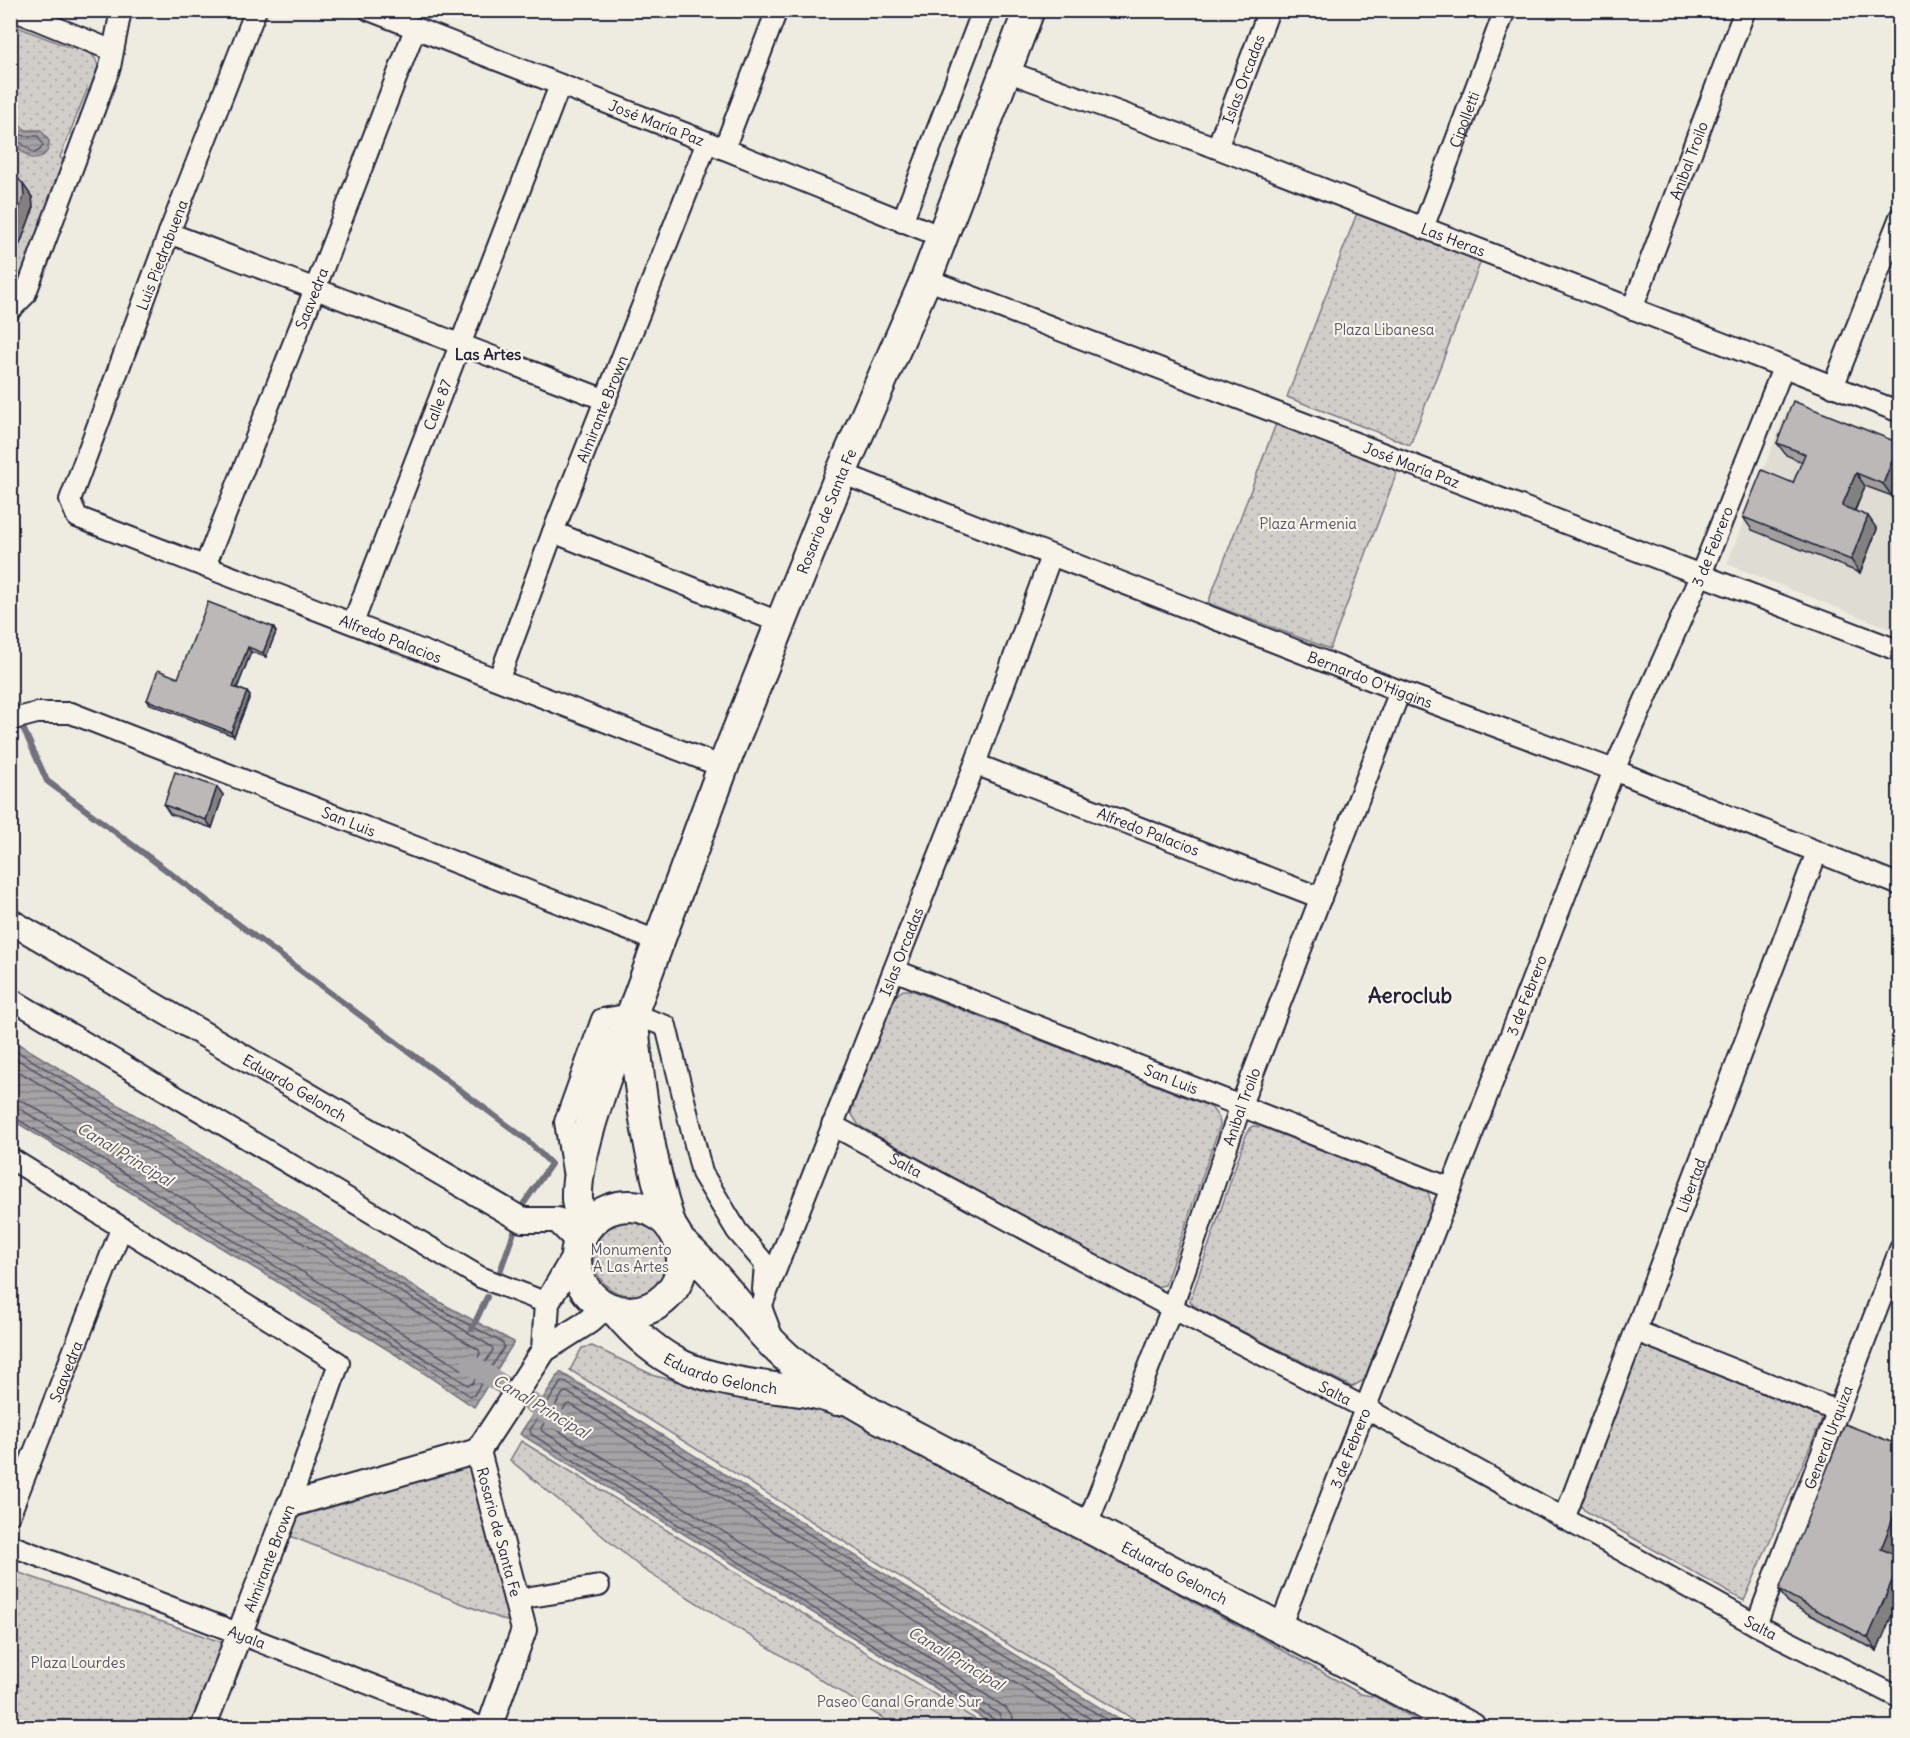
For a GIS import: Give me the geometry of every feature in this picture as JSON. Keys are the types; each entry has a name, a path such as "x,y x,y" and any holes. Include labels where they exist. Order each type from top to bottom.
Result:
{"main road":[{"name":"Rosario de Santa Fe","path":"580,1242 577,1199 583,1155 618,1043 632,1014 723,767 841,473 926,279 1029,10"},
{"name":"Rosario de Santa Fe","path":"632,1014 642,1116 658,1189 675,1234"},
{"name":"Eduardo Gelonch","path":"878,1417 831,1398 750,1384 684,1368 654,1351 610,1309 594,1299 582,1284 576,1266 580,1242 603,1213 627,1206 651,1211 702,1261 776,1347 793,1363 878,1417 1471,1728"},
{"path":"610,1309 639,1312 660,1303 669,1295 680,1275 682,1264 675,1234"}],"street":[{"path":"13,10 111,50"},
{"path":"10,310 25,295 106,77 122,10"},
{"name":"Luis Piedrabuena","path":"70,500 169,233 256,10"},
{"name":"José María Paz","path":"369,10 715,145 942,237"},
{"name":"Almirante Brown","path":"499,678 553,532 606,400 715,145 777,10"},
{"path":"902,222 983,10"},
{"name":"Islas Orcadas","path":"1217,148 1269,10"},
{"name":"Cipolletti","path":"1423,228 1505,10"},
{"name":"Anibal Troilo","path":"1632,309 1745,10"},
{"name":"Saavedra","path":"205,567 415,29"},
{"name":"Las Heras","path":"1006,71 1217,148 1899,412"},
{"name":"Calle 87","path":"353,623 560,85"},
{"path":"1833,387 1899,217"},
{"path":"169,233 606,400"},
{"name":"José María Paz","path":"926,279 1899,651"},
{"name":"3 de Febrero","path":"1281,1627 1614,770 1701,574 1783,368"},
{"name":"Bernardo O'Higgins","path":"841,473 1400,691 1614,770 1899,885"},
{"name":"Alfredo Palacios","path":"70,500 77,517 499,678 723,767"},
{"path":"553,532 781,623"},
{"name":"Islas Orcadas","path":"761,1307 975,764 1051,556"},
{"name":"Anibal Troilo","path":"1087,1525 1172,1308 1241,1105 1400,691"},
{"name":"San Luis","path":"10,720 37,713 71,714 657,941"},
{"name":"Alfredo Palacios","path":"975,764 1321,898"},
{"name":"Libertad","path":"1564,1519 1816,852"},
{"name":"Eduardo Gelonch","path":"10,921 522,1220 557,1220 580,1242"},
{"name":"San Luis","path":"894,970 1450,1188"},
{"path":"10,998 480,1277 547,1303"},
{"path":"632,1014 666,1026 702,1173 736,1231 765,1264 761,1307 776,1347"},
{"name":"Salta","path":"832,1125 1172,1308 1367,1409 1756,1625 1899,1698"},
{"path":"10,1158 339,1363 289,1505"},
{"name":"Saavedra","path":"10,1514 121,1229"},
{"path":"544,1350 547,1303 580,1242"},
{"name":"General Urquiza","path":"1756,1625 1899,1249"},
{"path":"544,1350 610,1309"},
{"path":"1636,1331 1837,1411"},
{"name":"Rosario de Santa Fe","path":"489,1728 524,1630 518,1599 478,1451 544,1350"},
{"name":"Almirante Brown","path":"203,1728 289,1505 478,1451"},
{"name":"Ayala","path":"10,1545 483,1728"},
{"path":"518,1599 599,1586"}],"shaded area":[{"path":"1797,406 1899,446 1899,632 1727,564 1786,412"}],"green space":[{"path":"10,24 71,48 80,41 96,59 98,77 94,93 87,90 60,157 67,164 23,287 10,303"},
{"name":"Plaza Libanesa","path":"1357,213 1481,261 1410,445 1287,397"},
{"name":"Plaza Armenia","path":"1277,421 1399,467 1330,649 1208,603"},
{"path":"903,990 911,990 1211,1107 1219,1118 1220,1125 1165,1285 1155,1287 859,1126 851,1113 853,1106 893,998"},
{"path":"1252,1126 1262,1127 1428,1192 1432,1207 1364,1380 1352,1387 1195,1307 1190,1301 1246,1135"},
{"name":"Monumento A Las Artes","path":"631,1221 645,1224 657,1232 665,1244 668,1258 665,1272 657,1284 645,1292 631,1295 617,1292 605,1284 597,1272 594,1258 597,1244 605,1232 617,1224"},
{"path":"1643,1337 1825,1412 1744,1601 1584,1510 1580,1504"},
{"path":"592,1346 655,1376 704,1387 825,1405 1261,1638 1361,1694 1376,1697 1429,1727 1147,1727 1017,1650 570,1370 582,1348"},
{"name":"Paseo Canal Grande Sur","path":"521,1441 988,1727 897,1727 644,1570 510,1460"},
{"path":"467,1467 471,1470 509,1622 290,1536 297,1517"},
{"name":"Plaza Lourdes","path":"11,1570 227,1644 196,1727 11,1728"}],"water":[{"path":"11,125 21,126 26,130 41,130 49,141 45,154 32,159 18,148 11,147"},
{"path":"11,1039 443,1304 514,1342 474,1407 403,1359 11,1119"},
{"path":"560,1372 1131,1727 996,1727 520,1434"}],"building":[{"path":"10,169 23,184 24,196 11,231 10,231"},
{"path":"1793,401 1899,443 1883,484 1856,473 1842,506 1868,516 1851,560 1743,517 1762,470 1793,483 1805,454 1777,443"},
{"path":"208,602 273,627 263,653 248,647 233,687 247,692 231,732 147,700 158,670 178,678"},
{"path":"175,772 217,787 206,820 164,805"},
{"path":"1845,1424 1899,1445 1899,1503 1881,1549 1899,1556 1899,1564 1868,1638 1779,1590"}],"waterway":[{"path":"10,699 47,781 527,1140 551,1164 522,1206"},
{"path":"497,1280 514,1232"},
{"path":"472,1329 487,1297"},
{"name":"Canal Principal","path":"471,1365 561,1421"}],"district":[{"name":"Las Artes","path":"488,354"},
{"name":"Aeroclub","path":"1410,995"}]}
